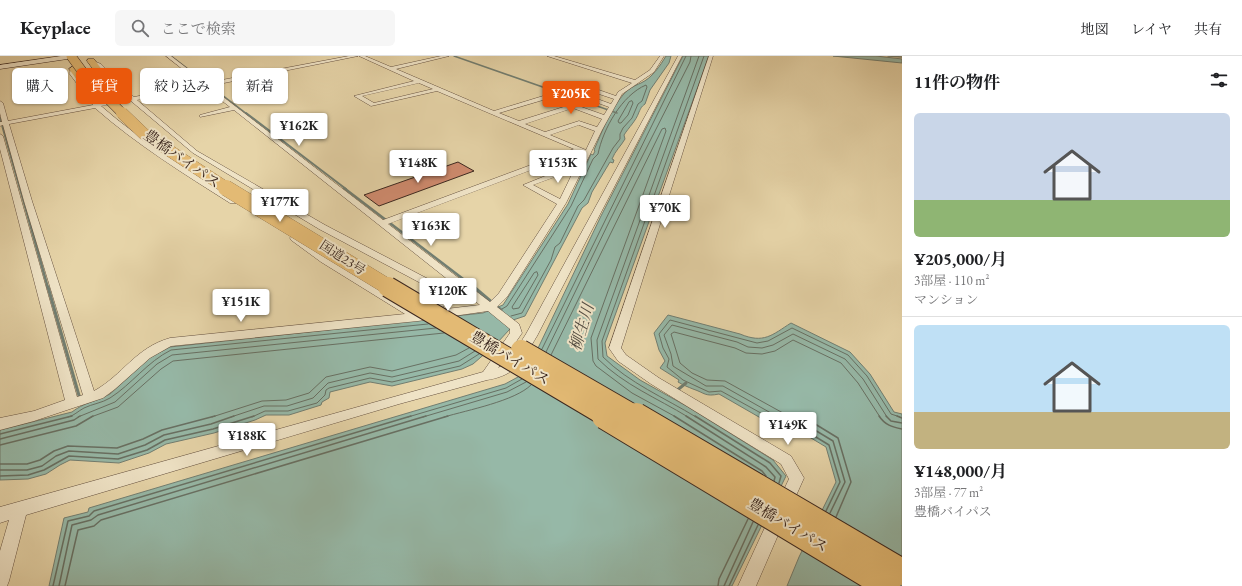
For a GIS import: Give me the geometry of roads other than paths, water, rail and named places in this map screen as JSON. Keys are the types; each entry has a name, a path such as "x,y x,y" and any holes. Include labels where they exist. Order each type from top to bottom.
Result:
{"highway":[{"path":"74,58 104,78 136,108 147,129"},
{"path":"74,58 83,82 111,112 147,129"},
{"name":"豊橋バイパス","path":"74,58 88,79 103,95 246,202 887,586"},
{"name":"豊橋バイパス","path":"147,129 244,190 786,503 902,572"}],"main road":[{"path":"0,66 74,58 74,56"}],"street":[{"path":"224,79 356,56"},
{"path":"361,56 588,153"},
{"path":"390,68 447,56"},
{"path":"549,56 635,82"},
{"path":"0,424 34,416 89,398 110,386 149,350 170,342 418,317 493,305 562,203 609,111 620,93 652,71 662,56"},
{"path":"0,515 399,399 487,375 500,373 507,369 516,359 531,336 680,56"},
{"path":"711,56 615,348 622,358 667,388 786,460 797,478 747,586"},
{"path":"74,58 99,65 133,99 201,156 288,208 453,296"},
{"name":"国道23号","path":"74,58 71,73 98,106 129,132 192,176 305,245 324,260 418,317"},
{"path":"173,58 186,68"},
{"path":"418,81 357,96 373,104 437,89"},
{"path":"493,113 553,96 566,96 590,89 618,98"},
{"path":"575,93 609,111"},
{"path":"3,124 140,97"},
{"path":"224,98 466,288 493,305 515,327 516,333 487,375"},
{"path":"0,103 3,124 16,176 32,212 89,398"},
{"path":"518,124 573,106 609,111"},
{"path":"202,116 235,108"},
{"path":"543,135 579,122 599,130"},
{"path":"0,136 10,154"},
{"path":"162,154 188,146"},
{"path":"383,223 578,150"},
{"path":"562,203 527,185 580,167"},
{"path":"16,176 18,204 73,403"},
{"path":"18,204 28,201"},
{"path":"263,219 288,208"},
{"path":"22,215 32,212"},
{"path":"37,274 50,270"},
{"path":"418,317 466,288"},
{"path":"43,297 56,292"},
{"path":"54,335 68,329"},
{"path":"0,581 20,509"}],"water":[{"path":"666,56 671,56 669,63 650,90 645,104 624,135 625,139 612,159 614,160 613,163 610,162 592,192 588,203 582,208 525,316 513,320 510,329 496,344 473,364 462,369 392,386 370,382 330,392 329,398 322,402 321,405 289,415 266,415 214,433 166,444 149,453 119,463 70,460 46,474 28,479 0,480 0,430 72,412 81,406 110,394 151,357 170,347 483,313 503,305 568,204 591,154 593,155 595,151 594,150 603,129 614,107 627,91 645,81 652,75"},
{"name":"柳生川","path":"683,56 709,56 605,343 607,356 640,380 688,407 773,460 786,476 732,586 49,586 64,518 88,512 89,508 505,384 518,377 530,365 601,216"},
{"path":"833,56 876,56 902,59 902,63"},
{"path":"668,315 755,338 767,337 791,323 850,352 870,374 894,412 902,414 902,586 787,586 799,557 836,482 826,447 791,426 785,432 719,394 708,395 684,385 660,368 665,361 659,350 654,333"}],"waterway":[{"path":"171,56 247,114"},
{"path":"454,56 617,113"},
{"path":"888,56 902,57"},
{"path":"246,113 346,189"},
{"path":"0,118 20,189"},
{"path":"20,188 48,288"},
{"path":"344,188 475,288"},
{"path":"48,287 80,399"},
{"path":"474,287 501,310"},
{"path":"675,392 686,383"}]}
